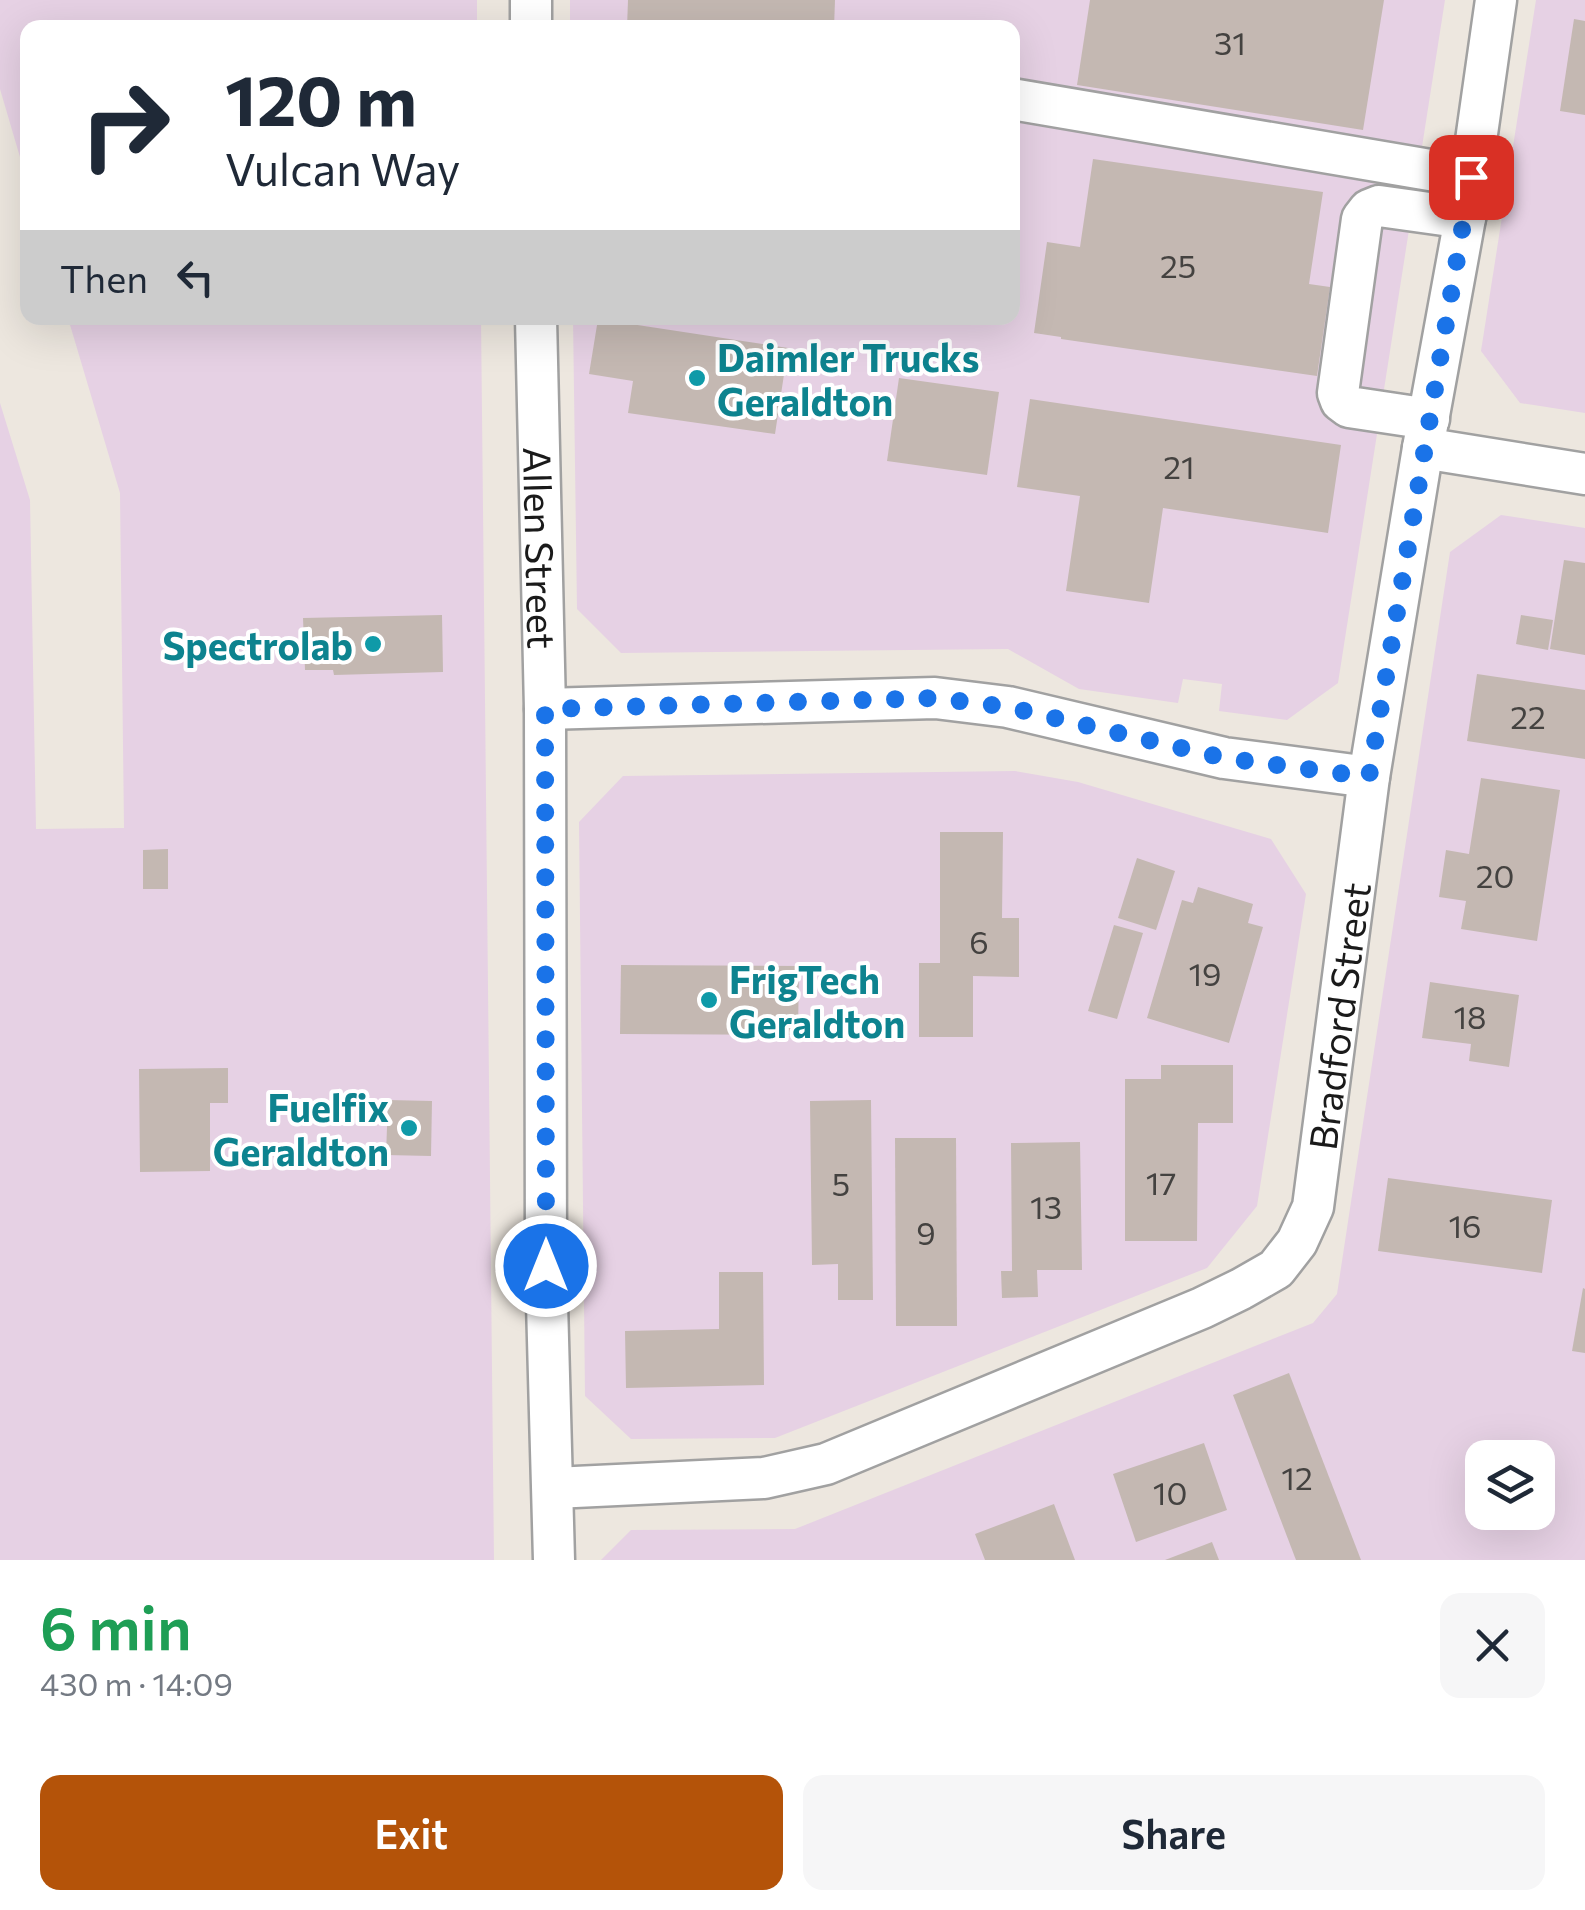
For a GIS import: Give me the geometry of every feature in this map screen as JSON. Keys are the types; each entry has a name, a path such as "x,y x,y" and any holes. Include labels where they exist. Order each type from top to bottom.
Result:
{"street":[{"name":"Bradford Street","path":"554,1488 764,1478 826,1464 1202,1308 1276,1268 1297,1242 1313,1207 1369,777 1465,218 1496,0"},
{"path":"1020,100 1471,177"},
{"path":"1465,218 1379,206 1362,219 1338,393 1349,407 1426,433 1585,474"},
{"name":"Allen Street","path":"536,325 545,709 546,1246 554,1560"},
{"path":"545,709 935,698 1008,707 1224,758 1369,777"}],"shaded area":[{"path":"0,0 477,0 477,20 20,20 20,157 0,89"},
{"path":"570,0 1445,0 1338,683 1287,720 1219,711 1222,684 1183,679 1178,703 1079,689 1008,649 621,653 577,609 573,325 1020,325 1020,20 570,20"},
{"path":"1536,0 1585,0 1585,413 1520,403 1481,351"},
{"path":"70,325 481,325 494,1560 0,1560 0,403 30,500 36,829 124,828 120,493"},
{"path":"1501,515 1585,528 1585,1560 601,1560 631,1530 795,1529 1313,1323 1337,1294 1450,552"},
{"path":"1015,771 1078,782 1271,839 1306,894 1257,1206 1207,1268 775,1438 631,1439 585,1396 579,822 623,776"}],"building":[{"path":"628,0 835,0 834,20 627,20"},
{"path":"1090,0 1384,0 1363,130 1077,85"},
{"path":"1574,19 1585,21 1585,115 1560,111"},
{"path":"1093,159 1323,192 1309,284 1330,287 1317,376 1034,333 1047,242 1080,247"},
{"name":"Daimler Trucks Geraldton","path":"597,325 637,325 788,348 775,434 628,413 633,381 589,374"},
{"path":"899,378 999,392 987,475 887,461"},
{"path":"1030,399 1341,445 1328,533 1163,508 1149,603 1066,591 1080,496 1017,487"},
{"path":"1564,560 1585,563 1585,655 1550,649"},
{"name":"Spectrolab","path":"442,615 443,672 334,675 333,670 305,670 303,618"},
{"path":"1521,615 1553,620 1548,650 1516,644"},
{"path":"1477,674 1585,690 1585,759 1467,741"},
{"path":"1481,778 1560,790 1537,941 1461,929 1466,901 1439,897 1446,850 1469,854"},
{"path":"940,832 1003,832 1002,918 1019,918 1019,977 973,976 973,1037 919,1037 919,963 940,963"},
{"path":"168,849 168,889 143,889 143,850"},
{"path":"1137,858 1175,871 1156,930 1118,918"},
{"path":"1198,887 1253,904 1248,923 1263,927 1229,1043 1147,1018 1182,900 1193,903"},
{"path":"1114,925 1143,933 1117,1019 1088,1011"},
{"name":"FrigTech Geraldton","path":"621,965 799,966 798,1035 620,1034"},
{"path":"1430,982 1519,995 1509,1067 1469,1061 1471,1044 1422,1038"},
{"path":"1161,1065 1233,1065 1233,1123 1198,1123 1197,1241 1125,1241 1125,1079 1161,1079"},
{"path":"228,1068 228,1103 210,1103 210,1171 140,1172 139,1069"},
{"name":"Fuelfix Geraldton","path":"388,1100 432,1101 431,1156 386,1155"},
{"path":"871,1100 873,1300 838,1300 838,1264 812,1265 810,1101"},
{"path":"895,1138 956,1138 957,1326 896,1326"},
{"path":"1080,1142 1082,1270 1037,1270 1038,1297 1002,1298 1001,1271 1012,1271 1011,1143"},
{"path":"1388,1178 1552,1200 1542,1273 1378,1251"},
{"path":"719,1272 763,1272 764,1385 626,1388 625,1331 719,1329"},
{"path":"1585,1289 1585,1353 1572,1351"},
{"path":"1289,1373 1361,1560 1296,1560 1233,1395"},
{"path":"1204,1443 1227,1510 1136,1542 1113,1474"},
{"path":"1054,1504 1075,1560 985,1560 975,1534"},
{"path":"1212,1542 1219,1560 1165,1560"}],"place":[{"name":"Daimler Trucks Geraldton","path":"697,378"},
{"name":"Spectrolab","path":"373,644"},
{"name":"FrigTech Geraldton","path":"709,1000"},
{"name":"Fuelfix Geraldton","path":"409,1128"}],"route":[{"path":"546,1266 545,709 935,698 1008,707 1224,758 1369,777 1471,177"}]}
